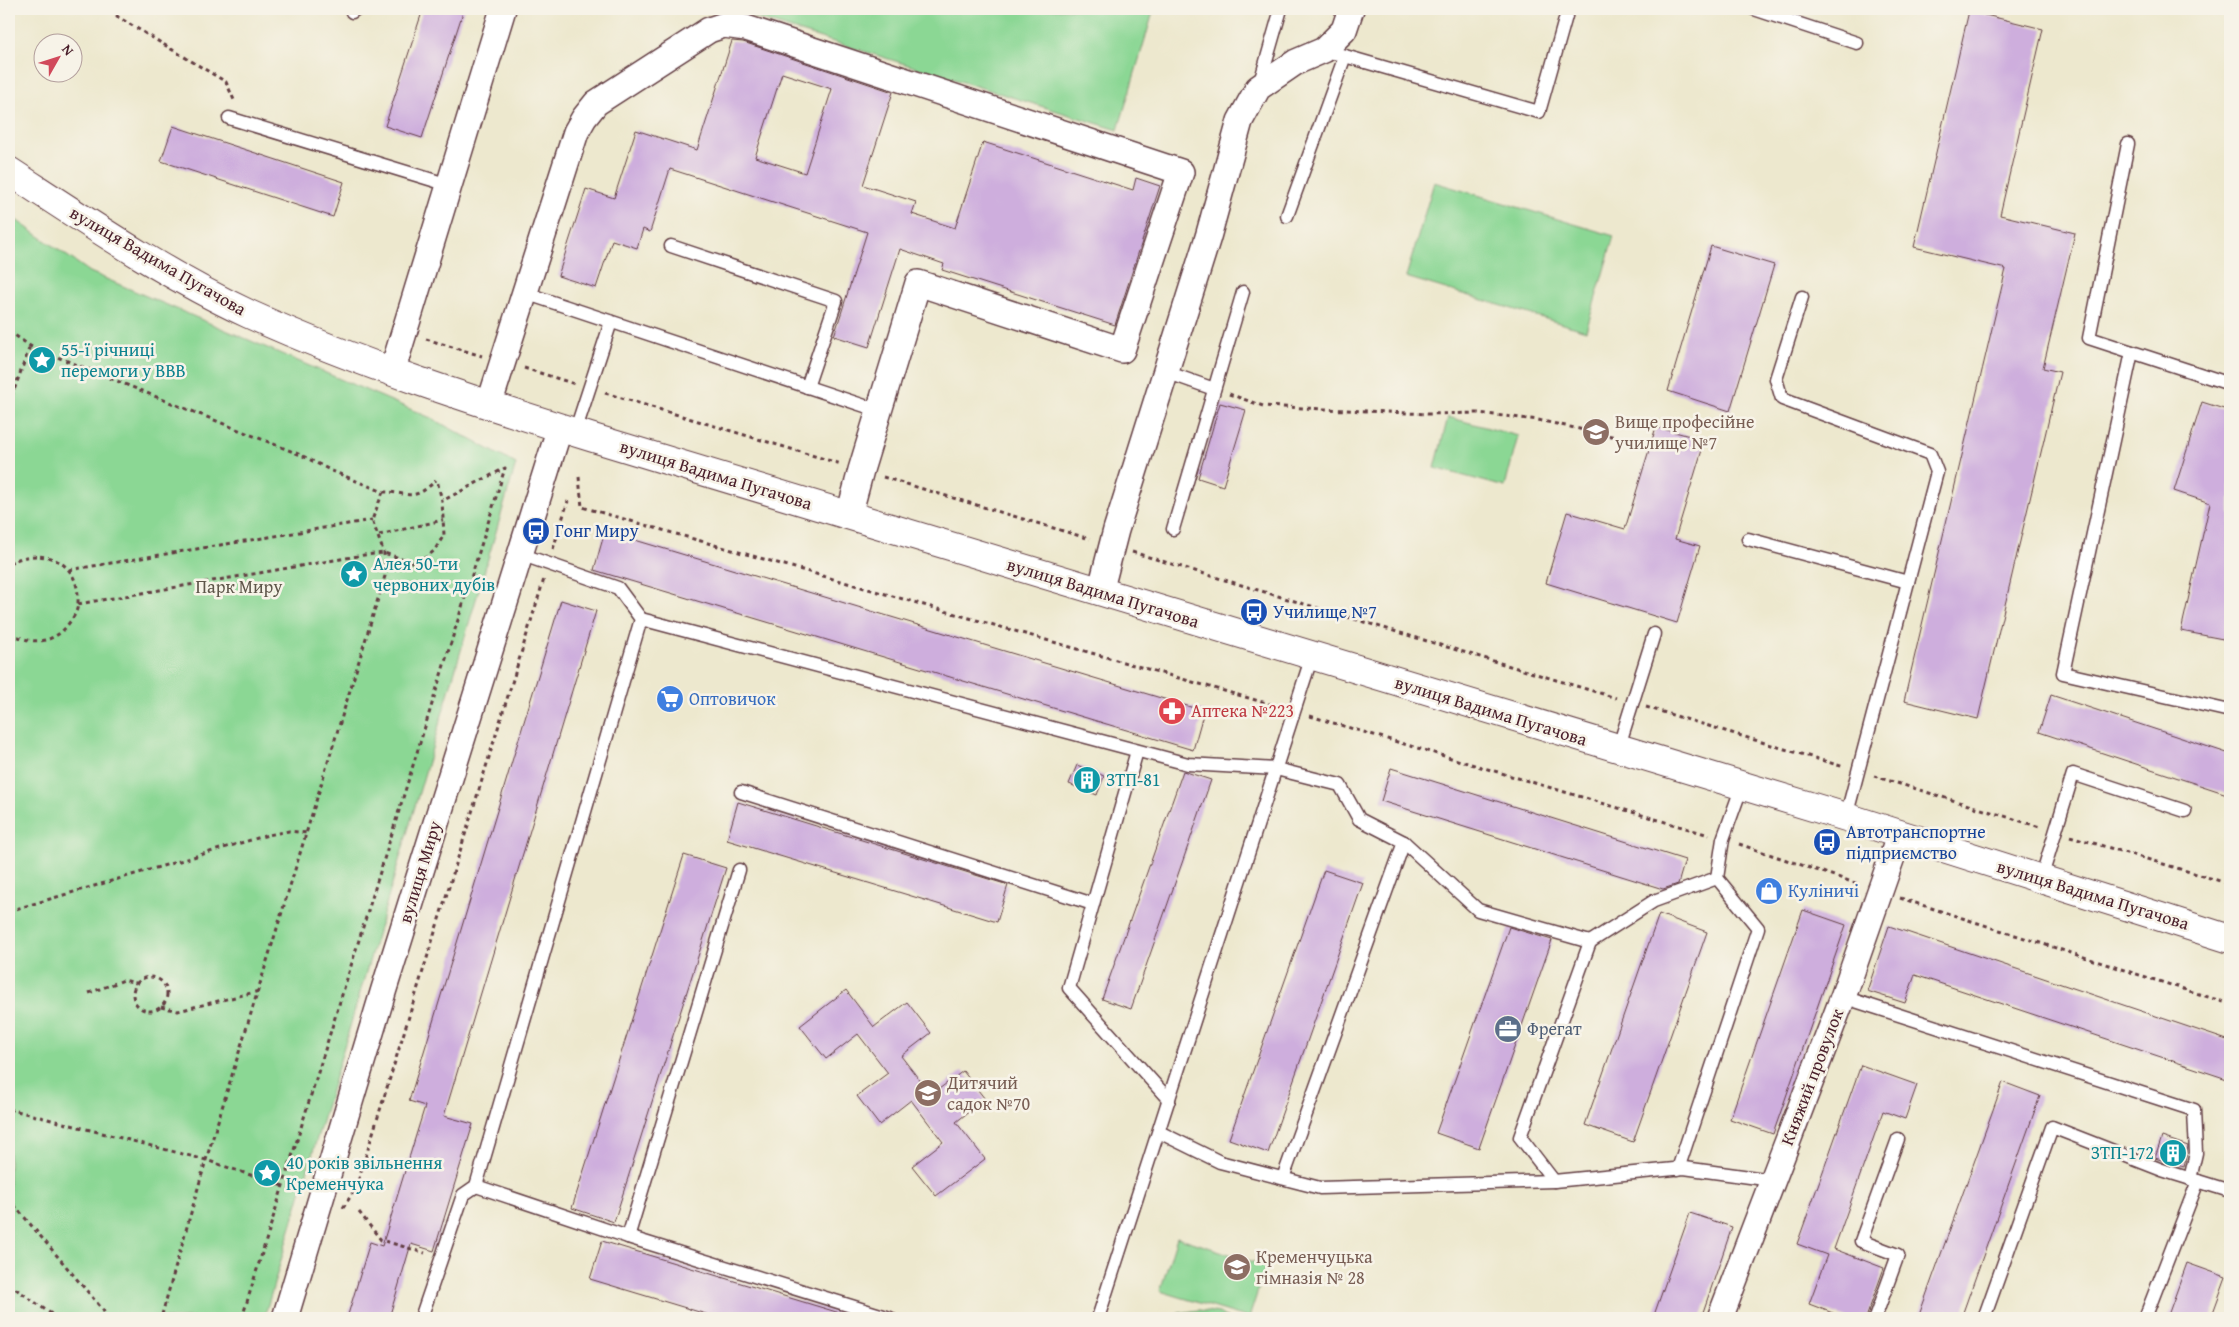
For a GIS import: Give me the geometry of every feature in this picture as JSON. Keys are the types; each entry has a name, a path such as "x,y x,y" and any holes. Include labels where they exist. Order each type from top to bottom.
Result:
{"street":[{"path":"392,372 503,9"},
{"path":"1100,592 1112,546 1208,237 1240,121 1258,88 1296,62 1335,53 1351,9"},
{"path":"489,404 576,132 584,118 596,103 709,30 724,25 746,28 1182,172 1122,350 918,283 849,515"},
{"name":"вулиця Вадима Пугачова","path":"9,171 130,248 205,291 248,313 329,348 392,372 567,430 1618,750 1846,817 2230,938"},
{"name":"вулиця Миру","path":"285,1318 384,989 520,554 567,430"},
{"name":"Княжий провулок","path":"1720,1318 1844,997 1900,834"}],"lane":[{"path":"1258,88 1281,9"},
{"path":"1287,216 1335,53 1539,112 1568,9"},
{"path":"1754,9 1857,42"},
{"path":"229,118 449,185"},
{"path":"2128,144 2089,338 2230,384"},
{"path":"671,246 836,300 807,387"},
{"path":"1173,529 1243,292"},
{"path":"525,294 880,411"},
{"path":"1802,297 1776,379 1782,399 1930,454 1937,472 1846,817"},
{"path":"567,430 589,388 610,322"},
{"path":"2132,352 2063,673 2230,711"},
{"path":"1166,372 1214,389"},
{"path":"1748,539 1908,582"},
{"path":"520,554 618,588 641,619 1188,764 1276,769 1340,785 1359,819 1404,842 1478,910 1590,942"},
{"path":"421,1318 463,1195 476,1186 641,619"},
{"path":"1618,750 1654,634"},
{"path":"1098,1318 1312,656"},
{"path":"1138,751 1069,988 1169,1100"},
{"path":"2041,878 2074,774 2185,811"},
{"path":"1678,1169 1758,928 1717,878 1723,839 1742,786"},
{"path":"741,792 1093,904"},
{"path":"1284,1178 1404,842"},
{"path":"628,1237 739,870"},
{"path":"1554,1181 1520,1137 1590,942 1654,901 1717,878"},
{"path":"1844,997 2194,1110 2196,1153 2194,1180 2145,1318"},
{"path":"1984,1318 2052,1127 2194,1180 2230,1191"},
{"path":"1159,1132 1220,1162 1320,1188 1554,1181 1678,1169 1772,1180"},
{"path":"1875,1318 1898,1256 1861,1241 1898,1139"},
{"path":"476,1186 628,1237 890,1318"}],"path":[{"path":"112,9 118,17 226,82 234,100 229,118"},
{"path":"9,331 30,346 301,455 330,470 383,492 406,495 419,494 437,480 442,501 444,535 434,551 425,558 412,562 384,553 78,604"},
{"path":"404,332 2230,884"},
{"path":"9,404 30,346"},
{"path":"1214,389 1263,406 1428,414 1478,413 1538,420 1616,437"},
{"path":"242,1318 505,468 442,501"},
{"path":"579,477 582,507 1293,711 1723,839 2230,1004"},
{"path":"161,1318 206,1160 385,576 384,553 372,520 383,492"},
{"path":"341,1216 344,1206 356,1188 568,500"},
{"path":"68,570 372,520"},
{"path":"379,535 443,520"},
{"path":"9,562 21,556 33,554 46,556 58,561 68,570 77,586 78,604 74,616 64,630 45,641 32,642 21,640 9,632"},
{"path":"9,911 268,835 289,831 307,833"},
{"path":"89,993 124,980 136,983 149,976 162,981 167,995 161,1007"},
{"path":"136,983 133,997 136,1004 148,1011 161,1007 178,1012 259,991"},
{"path":"9,1109 206,1160 283,1186"},
{"path":"9,1199 103,1310 107,1318"},
{"path":"359,1212 381,1240 442,1258"},
{"path":"9,1284 57,1318"}],"green space":[{"path":"727,9 1154,9 1118,130"},
{"path":"1434,182 1614,236 1586,331 1406,277"},
{"name":"Парк Миру","path":"9,215 90,272 431,418 516,464 264,1318 9,1318"},
{"path":"1448,417 1518,436 1505,487 1435,468"},
{"path":"1177,1237 1266,1266 1249,1318 1160,1291"},
{"path":"1199,1310 1219,1313 1227,1318 1171,1318 1179,1313"}],"building":[{"path":"423,9 464,9 422,138 385,126"},
{"path":"1969,11 2043,29 2000,215 2075,233 2043,368 2060,372 1978,719 1904,701 2006,269 1914,247"},
{"path":"732,41 743,42 893,92 863,185 916,202 912,214 955,228 983,142 1133,190 1136,178 1160,186 1115,325 942,270 944,264 900,249 869,347 834,336 867,232 670,169 650,232 643,229 637,248 612,240 596,288 558,276 586,189 614,198 636,130 697,150","holes":["782,73 832,89 805,173 755,157"]},
{"path":"173,126 344,182 333,217 161,161"},
{"path":"1711,246 1774,265 1730,411 1668,391"},
{"path":"2202,402 2230,411 2230,619 2227,618 2223,639 2181,631 2210,503 2174,491"},
{"path":"1220,403 1246,410 1223,486 1198,478"},
{"path":"1656,427 1705,440 1675,539 1700,546 1677,623 1546,583 1567,512 1625,529"},
{"path":"605,531 1204,711 1193,750 594,570"},
{"path":"561,600 596,611 444,1116 473,1124 434,1251 411,1244 389,1318 347,1318 370,1242 382,1246 425,1106 409,1101"},
{"path":"2051,695 2230,754 2230,795 2039,732"},
{"name":"ЗТП-81","path":"1077,765 1104,776 1097,795 1069,784"},
{"path":"1391,768 1685,860 1678,884 1663,889 1381,801"},
{"path":"1183,771 1211,780 1131,1009 1102,999"},
{"path":"738,802 1008,885 997,922 727,840"},
{"path":"684,855 726,868 614,1222 572,1208"},
{"path":"1324,870 1363,883 1268,1153 1229,1139"},
{"path":"1803,910 1846,925 1773,1134 1730,1119"},
{"path":"1659,914 1707,932 1633,1142 1585,1125"},
{"path":"1889,926 2230,1041 2230,1080 1915,975 1905,1003 1867,991"},
{"path":"1509,927 1552,940 1479,1148 1436,1133"},
{"path":"846,990 874,1027 907,1002 931,1033 901,1056 931,1095 963,1071 985,1099 956,1122 985,1159 936,1196 912,1166 943,1142 911,1100 879,1125 857,1096 888,1073 858,1034 826,1059 800,1026"},
{"path":"1861,1065 1917,1085 1905,1119 1883,1111 1834,1249 1884,1268 1866,1318 1846,1318 1809,1304 1827,1255 1797,1244"},
{"path":"2003,1082 2040,1096 1961,1318 1918,1318"},
{"name":"ЗТП-172","path":"2162,1137 2188,1146 2184,1167 2155,1158"},
{"path":"1690,1213 1732,1227 1701,1318 1653,1318"},
{"path":"602,1241 843,1314 842,1318 719,1318 590,1279"},
{"path":"2187,1263 2226,1277 2211,1318 2167,1318"}],"place":[{"name":"55-ї річниці перемоги у ВВВ","path":"42,360"},
{"name":"Вище професійне училище №7","path":"1596,432"},
{"name":"Гонг Миру","path":"536,531"},
{"name":"Алея 50-ти червоних дубів","path":"354,574"},
{"name":"Училище №7","path":"1254,612"},
{"name":"Оптовичок","path":"670,699"},
{"name":"Аптека №223","path":"1172,711"},
{"name":"ЗТП-81","path":"1087,780"},
{"name":"Автотранспортне підприємство","path":"1827,842"},
{"name":"Куліничі","path":"1769,891"},
{"name":"Фрегат","path":"1508,1029"},
{"name":"Дитячий садок №70","path":"928,1093"},
{"name":"ЗТП-172","path":"2173,1153"},
{"name":"40 рокiв звiльнення Кременчука","path":"267,1173"},
{"name":"Кременчуцька гімназія № 28","path":"1237,1267"}]}
